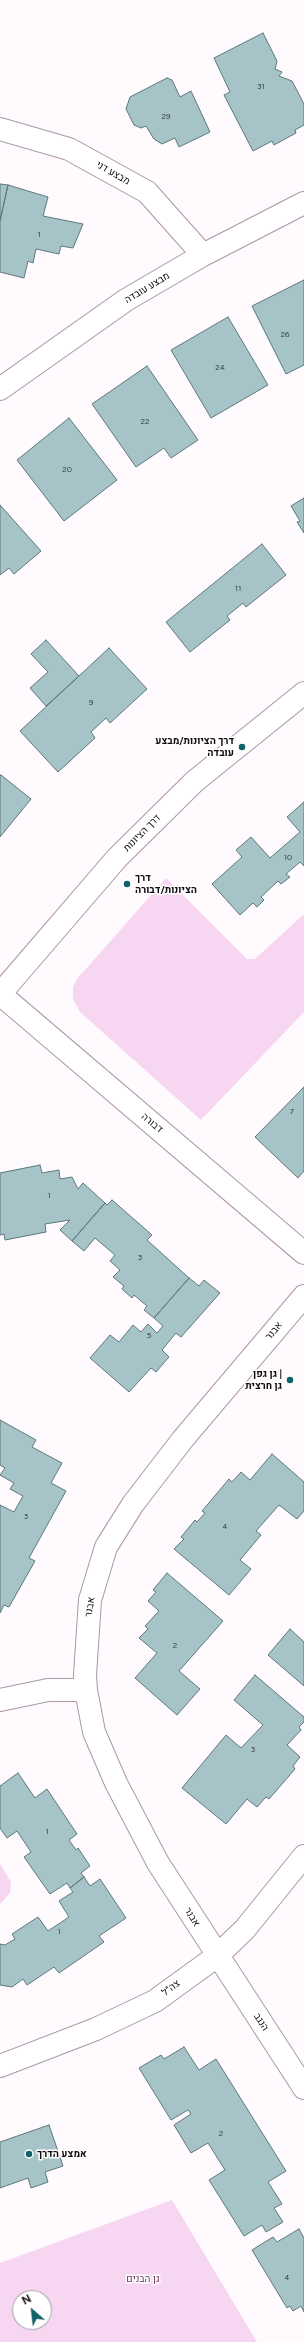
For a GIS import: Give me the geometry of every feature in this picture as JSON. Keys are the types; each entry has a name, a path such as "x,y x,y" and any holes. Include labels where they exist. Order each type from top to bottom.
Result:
{"street":[{"name":"מבצע דני","path":"0,129 69,148 147,192 203,255"},
{"name":"מבצע עובדה","path":"0,389 126,300 203,255 304,203"},
{"name":"דרך הציונות","path":"0,994 122,853 195,781 304,692"},
{"name":"דבורה","path":"0,994 304,1253"},
{"name":"אבנר","path":"217,1956 158,1862 116,1783 94,1732 86,1690 86,1646 90,1600 106,1547 133,1504 183,1439 304,1296"},
{"path":"0,1700 48,1690 86,1690"},
{"name":"צה\"ל","path":"0,2066 96,2029 155,2001 217,1956 245,1929 304,1856"},
{"name":"הנגב","path":"217,1956 304,2088"}],"green space":[{"path":"166,878 247,959 255,959 304,914 304,1012 201,1120 80,1012 73,999 73,987 77,979"},
{"path":"0,1864 11,1882 10,1893 0,1904"},
{"name":"גן הבנים","path":"172,2200 257,2342 0,2342 0,2263"}],"building":[{"path":"263,33 277,61 275,69 282,72 279,76 292,81 304,104 304,125 295,130 296,133 274,145 272,141 253,151 224,95 230,92 214,58"},
{"path":"167,78 172,80 180,97 191,91 210,132 179,147 175,138 162,144 154,139 146,126 141,128 134,125 126,109 130,97"},
{"path":"0,184 8,185 0,221"},
{"path":"8,185 48,197 43,216 83,224 73,248 61,246 59,254 36,249 33,263 28,261 24,278 0,272 0,221"},
{"path":"304,280 304,365 286,374 252,306"},
{"path":"228,317 268,385 211,418 171,350"},
{"path":"147,366 198,440 171,458 164,448 136,467 92,404"},
{"path":"69,418 117,480 64,521 17,460"},
{"path":"304,498 304,533 297,522 300,521 291,506"},
{"path":"0,505 41,551 14,574 9,568 0,575"},
{"path":"262,544 286,575 246,607 243,603 227,616 230,620 190,652 166,622"},
{"path":"46,640 79,676 46,706 30,688 48,672 31,654"},
{"path":"109,648 147,689 110,723 106,718 91,732 95,738 58,772 20,731"},
{"path":"1,775 31,799 0,837 0,776"},
{"path":"304,802 304,866 300,862 286,874 290,877 281,884 278,881 261,897 264,900 257,907 253,903 240,915 212,884 242,857 236,850 251,837 270,858 300,832 287,817"},
{"path":"304,1087 304,1171 298,1178 255,1137"},
{"path":"40,1165 42,1173 59,1170 60,1179 72,1177 78,1189 83,1183 105,1203 72,1241 60,1230 70,1220 45,1224 46,1232 5,1240 4,1234 0,1235 0,1173"},
{"path":"112,1200 152,1235 147,1240 189,1278 154,1318 144,1310 147,1306 134,1295 132,1298 122,1289 124,1286 113,1277 120,1270 110,1261 115,1255 95,1238 84,1251 72,1241 105,1203 107,1205"},
{"path":"189,1278 199,1286 204,1280 220,1293 181,1337 176,1333 162,1350 169,1357 156,1372 151,1368 129,1392 90,1358 110,1335 119,1342 133,1325 141,1332 148,1324 157,1333 163,1326 154,1318"},
{"path":"0,1420 36,1440 32,1447 62,1463 51,1483 66,1491 29,1558 35,1561 9,1607 4,1605 0,1613 0,1505 14,1512 23,1496 10,1489 14,1483 0,1475 5,1468 0,1465"},
{"path":"272,1454 304,1482 304,1511 297,1519 279,1505 256,1531 261,1535 240,1560 251,1569 229,1595 174,1549 184,1539 181,1537 195,1520 197,1522 205,1513 202,1511 229,1479 232,1482 241,1472 250,1480"},
{"path":"167,1573 223,1621 179,1671 200,1689 177,1715 135,1678 157,1653 139,1638 148,1629 145,1626 159,1611 148,1601 156,1592 153,1590"},
{"path":"290,1629 304,1642 304,1686 268,1655"},
{"path":"255,1675 304,1717 304,1722 299,1727 301,1730 287,1745 300,1757 293,1766 295,1769 269,1799 266,1797 257,1807 247,1799 226,1824 182,1788 226,1735 241,1748 263,1725 234,1700"},
{"path":"18,1773 35,1798 47,1789 77,1834 69,1840 76,1850 78,1848 90,1866 81,1873 84,1877 70,1888 67,1883 50,1894 24,1857 31,1852 17,1831 7,1838 0,1828 0,1786"},
{"path":"84,1877 90,1886 100,1879 126,1918 99,1936 104,1942 59,1973 54,1967 27,1985 23,1979 12,1987 0,1985 0,1944 5,1945 15,1939 12,1934 38,1917 48,1931 69,1917 59,1901 73,1892 70,1888"},
{"path":"184,2047 199,2070 216,2059 286,2171 268,2182 282,2204 274,2208 283,2222 266,2232 262,2225 244,2236 209,2180 225,2170 208,2143 191,2153 174,2125 191,2114 188,2110 171,2120 139,2068 161,2055 164,2059"},
{"name":"אמצע הדרך","path":"49,2125 63,2166 45,2172 48,2182 31,2188 28,2178 0,2188 0,2142"},
{"path":"299,2229 304,2238 304,2312 301,2306 293,2311 290,2306 287,2308 252,2250 273,2237 277,2242"}],"place":[{"name":"דרך הציונות/מבצע עובדה","path":"242,747"},
{"name":"דרך הציונות/דבורה","path":"127,884"},
{"name":"גן גפן | גן חרצית","path":"290,1380"},
{"name":"אמצע הדרך","path":"29,2154"}]}
